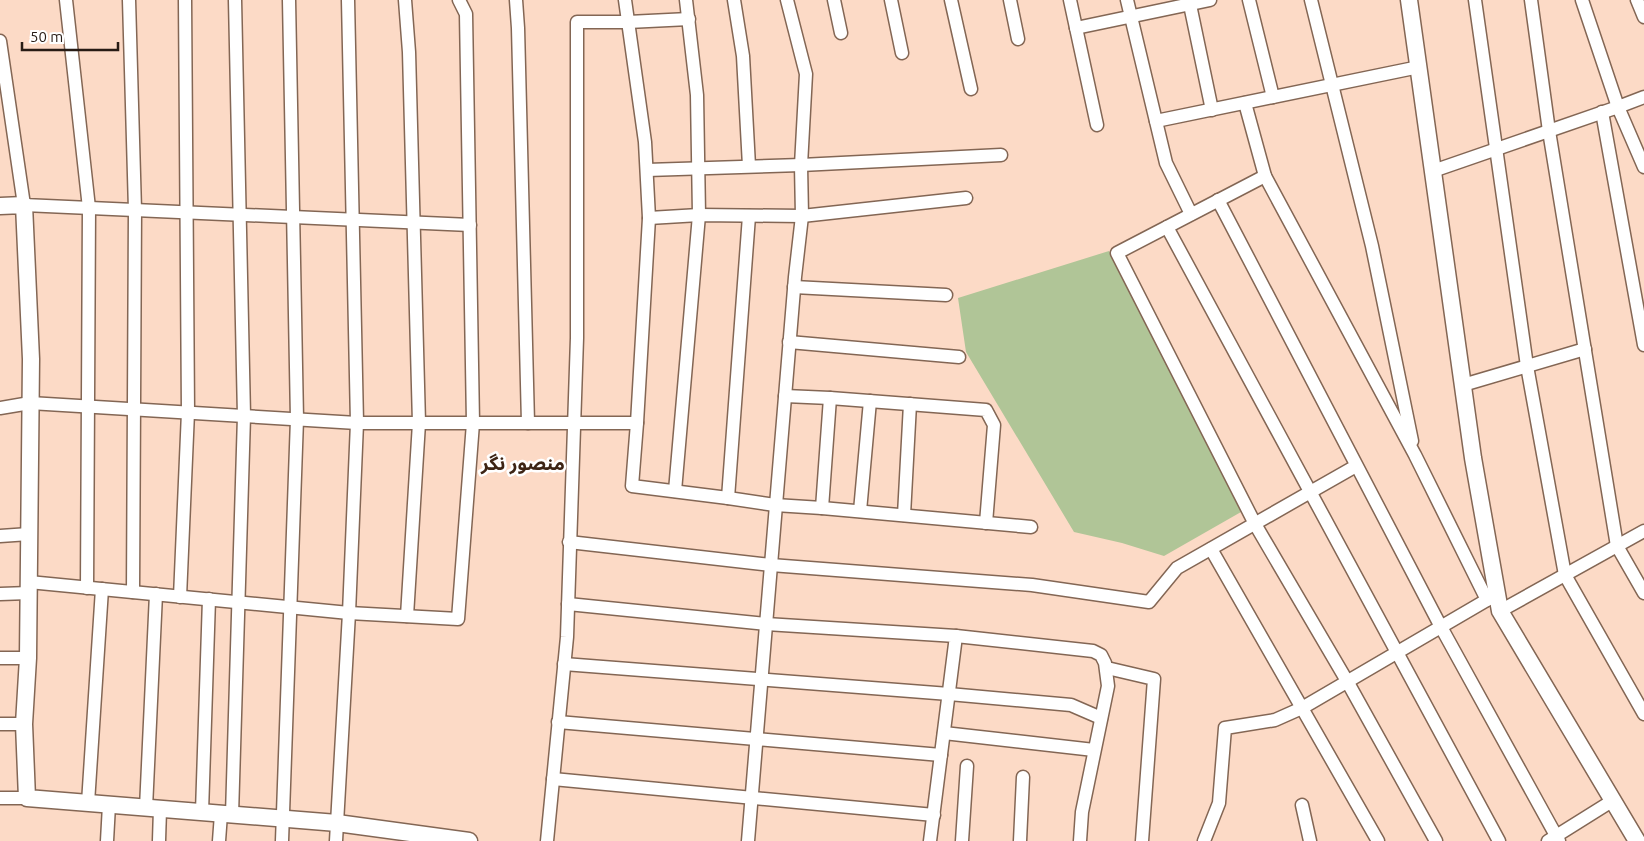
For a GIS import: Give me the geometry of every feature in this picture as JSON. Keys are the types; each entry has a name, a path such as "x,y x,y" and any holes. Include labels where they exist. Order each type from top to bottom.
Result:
{"street":[{"path":"66,0 89,208 87,588"},
{"path":"129,0 135,210 132,592"},
{"path":"180,596 188,412 185,0"},
{"path":"219,841 227,814 239,602 244,416 235,0"},
{"path":"282,841 297,419 289,0"},
{"path":"336,841 349,613 357,423 348,0"},
{"path":"405,0 409,52 419,423 407,616"},
{"path":"0,594 29,588 87,588 349,613 458,619 473,423 466,14 459,0"},
{"path":"516,0 528,423"},
{"path":"625,0 645,142 649,218 632,486 776,505 1031,527"},
{"path":"675,491 699,215 697,95 686,0"},
{"path":"734,0 743,56 748,166"},
{"path":"748,841 789,342 802,216 801,165 806,74 787,0"},
{"path":"834,0 841,33"},
{"path":"891,0 902,53"},
{"path":"951,0 971,89"},
{"path":"1010,0 1018,39"},
{"path":"1070,0 1097,125"},
{"path":"1127,0 1166,163 1191,214"},
{"path":"1076,28 1189,2 1210,0"},
{"path":"1249,0 1273,97"},
{"path":"1311,0 1372,246 1415,455"},
{"path":"1409,0 1492,598"},
{"path":"1474,0 1527,366 1565,575 1644,714"},
{"path":"1531,0 1549,131 1616,546 1644,593"},
{"path":"1582,0 1618,107 1644,167"},
{"path":"1637,0 1644,18"},
{"path":"1189,2 1212,110"},
{"path":"547,841 568,604 577,338 577,22 688,19"},
{"path":"0,41 24,205 31,359 28,658 24,724 27,798"},
{"path":"1156,121 1419,67"},
{"path":"1433,171 1644,97"},
{"path":"1245,103 1265,176 1492,598 1612,801 1638,836"},
{"path":"1602,112 1644,345"},
{"path":"647,170 801,165 1000,155"},
{"path":"1265,176 1117,254 1254,524 1346,680 1436,841"},
{"path":"649,218 699,215 802,216 966,198"},
{"path":"1218,200 1440,627 1555,839 1612,801"},
{"path":"0,206 24,205 470,225"},
{"path":"728,498 749,216"},
{"path":"1167,227 1499,841"},
{"path":"794,287 946,295"},
{"path":"789,342 958,357"},
{"path":"1463,385 1584,349"},
{"path":"785,396 986,410 994,425 986,523"},
{"path":"822,508 830,398"},
{"path":"860,511 870,401"},
{"path":"0,408 30,403 357,423 637,423"},
{"path":"904,515 910,404"},
{"path":"569,542 770,565 1032,585 1150,602 1178,568 1356,466"},
{"path":"1500,611 1644,531"},
{"path":"0,536 29,534"},
{"path":"1210,549 1378,841"},
{"path":"88,803 102,589"},
{"path":"156,594 153,808 158,841"},
{"path":"1204,841 1219,803 1225,728 1275,720 1302,708 1346,680 1492,598"},
{"path":"202,812 209,599"},
{"path":"568,604 766,624 956,636 1093,651 1100,655 1107,668 1108,686 1082,812 1080,841"},
{"path":"930,841 956,636"},
{"path":"0,658 28,658"},
{"path":"564,664 1072,705 1101,718"},
{"path":"1107,668 1154,679 1142,841"},
{"path":"558,722 941,755"},
{"path":"0,724 24,724"},
{"path":"944,733 1094,750"},
{"path":"962,841 967,766"},
{"path":"1020,841 1023,777"},
{"path":"553,779 934,815"},
{"path":"0,798 27,798 337,823 396,836 460,840"},
{"path":"107,841 109,805"},
{"path":"1302,805 1310,841"}],"green space":[{"path":"1109,251 1241,512 1164,556 1122,543 1074,532 966,352 958,298"}],"district":[{"name":"منصور نگر","path":"523,463"}]}
